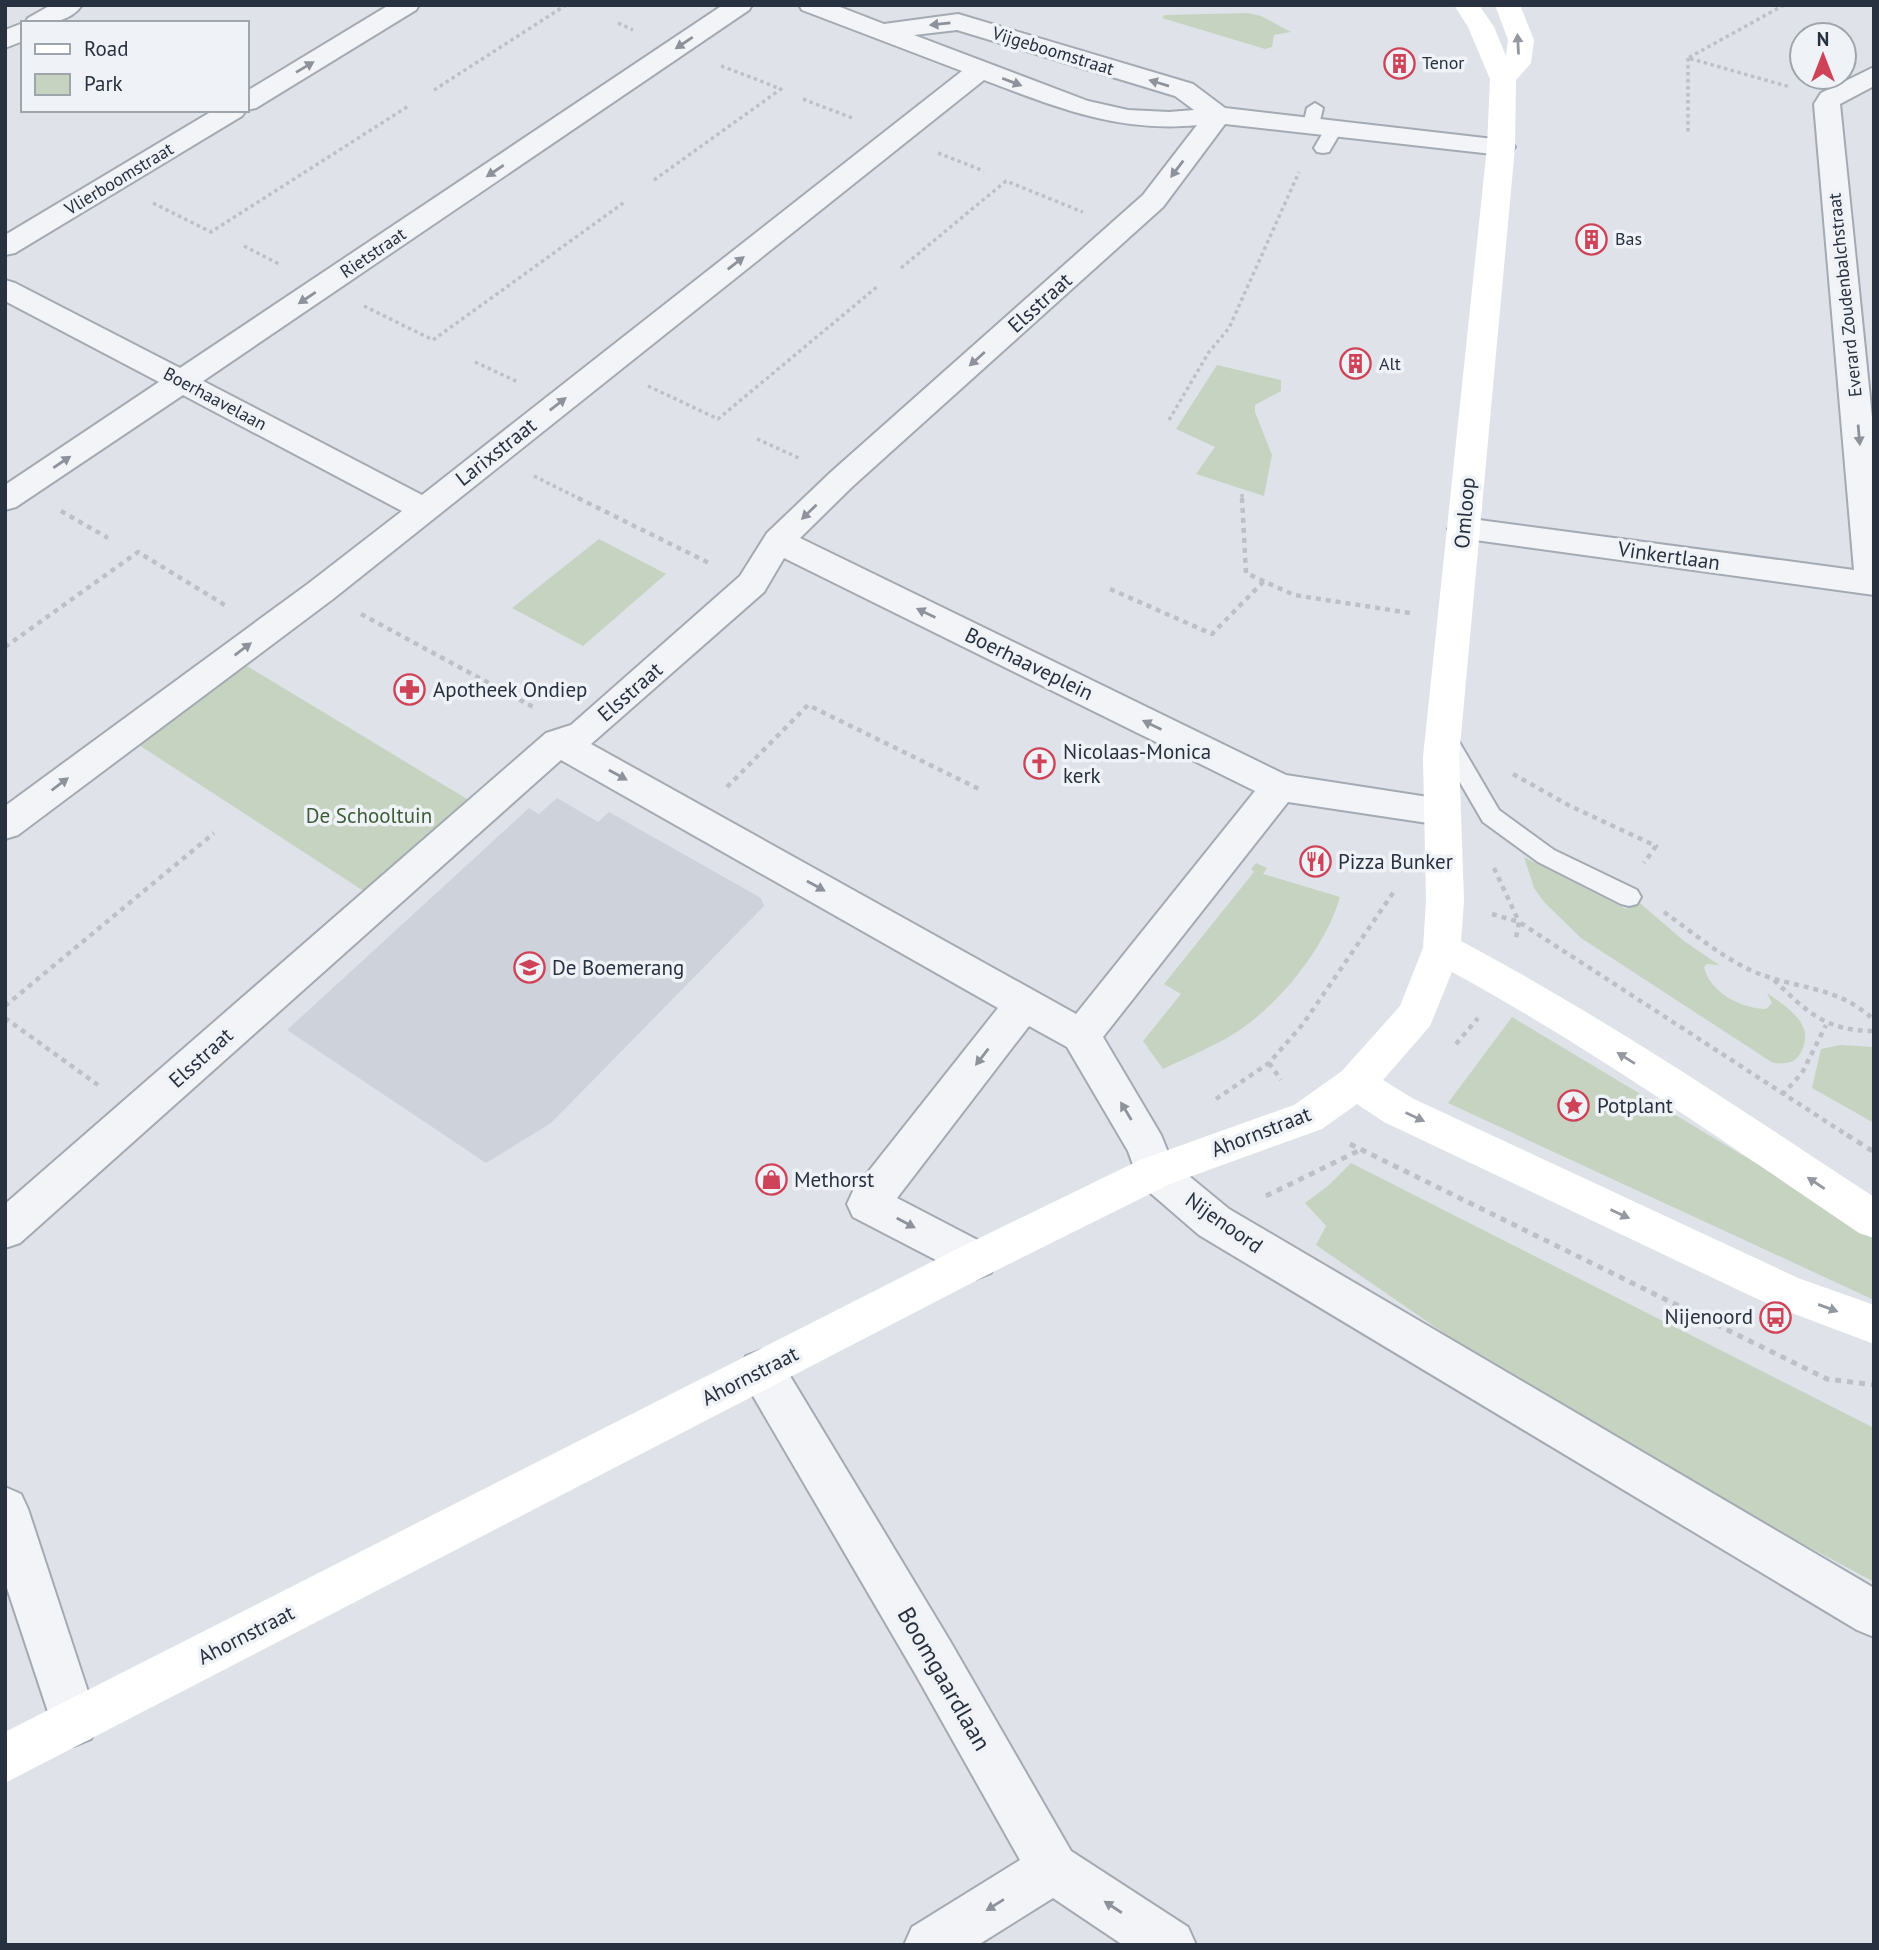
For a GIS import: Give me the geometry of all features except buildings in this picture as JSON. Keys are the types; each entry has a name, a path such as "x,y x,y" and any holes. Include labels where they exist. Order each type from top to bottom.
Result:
{"street":[{"path":"41,21 70,5"},
{"path":"248,101 407,5"},
{"name":"Rietstraat","path":"13,495 740,5"},
{"name":"Vijgeboomstraat","path":"811,5 1080,107 1128,118 1169,120 1218,115 1501,147"},
{"name":"Omloop","path":"1442,948 1446,901 1441,811 1443,734 1501,147 1503,79 1481,27 1466,5"},
{"name":"Omloop","path":"1503,79 1518,63 1521,40 1507,5"},
{"name":"Vijgeboomstraat","path":"880,31 958,22 1184,90 1218,115"},
{"path":"5,40 21,32"},
{"name":"Larixstraat","path":"5,825 320,592 981,70"},
{"path":"1829,99 1874,75"},
{"name":"Everard Zoudenbalchstraat","path":"1829,99 1831,153 1861,320 1873,584"},
{"name":"Vlierboomstraat","path":"5,247 230,112"},
{"name":"Elsstraat","path":"5,1230 570,738 752,584 778,541 842,480 1153,201 1218,115"},
{"name":"Boerhaavelaan","path":"5,289 424,509"},
{"name":"Vinkertlaan","path":"1464,529 1873,584"},
{"name":"Boerhaaveplein","path":"778,541 1279,788 1441,811"},
{"path":"570,738 691,816 1081,1036 1147,1147 1155,1172"},
{"path":"1081,1036 1279,788"},
{"path":"1442,948 1520,991 1692,1099 1874,1220"},
{"name":"Ahornstraat","path":"5,1758 976,1260 1155,1172 1308,1117 1356,1083 1416,1015 1442,948"},
{"path":"976,1260 869,1204 1024,1004"},
{"path":"1356,1083 1398,1110 1771,1285 1874,1325"},
{"name":"Nijenoord","path":"1155,1172 1214,1222 1874,1614"},
{"name":"Boomgaardlaan","path":"762,1370 933,1658 1053,1869 1170,1945"},
{"path":"5,1510 74,1723"},
{"path":"930,1945 1053,1869"}],"lane":[{"path":"1443,734 1491,816 1546,856 1629,897"}],"path":[{"path":"433,90 566,5"},
{"path":"1688,58 1784,5"},
{"path":"654,180 781,89 677,48"},
{"path":"1688,58 1829,99"},
{"path":"1688,58 1688,134"},
{"path":"112,183 211,232 410,105"},
{"path":"1169,420 1209,352 1229,328 1320,127"},
{"path":"901,268 1006,181 1124,229"},
{"path":"325,286 433,340 626,201"},
{"path":"606,366 718,419 878,286"},
{"path":"492,455 752,584"},
{"path":"1242,494 1246,573 1294,595 1456,619"},
{"path":"13,495 108,538"},
{"path":"5,647 138,552 268,630"},
{"path":"1110,589 1212,634 1264,581"},
{"path":"320,592 570,738"},
{"path":"691,816 733,782 808,705 979,789"},
{"path":"1570,806 1656,846 1643,865"},
{"path":"5,1006 214,833"},
{"path":"1213,1101 1269,1063 1303,1024 1396,888"},
{"path":"1659,908 1715,950 1748,969 1774,980 1837,992 1862,1007 1874,1020"},
{"path":"1774,980 1826,1025 1843,1031 1874,1031"},
{"path":"5,1018 138,1114"},
{"path":"1782,1096 1802,1073 1826,1025"},
{"path":"1361,1150 1827,1379 1874,1385"}],"shaded area":[{"name":"De Boemerang","path":"557,798 598,822 609,812 761,898 764,906 551,1123 486,1163 287,1030 529,808 539,814"}],"green space":[{"path":"1248,13 1261,16 1291,32 1274,35 1272,47 1265,49 1162,18 1165,15"},
{"path":"1217,365 1281,380 1281,391 1255,405 1255,412 1272,455 1264,496 1196,474 1215,447 1176,429"},
{"path":"599,539 666,574 583,646 512,608"},
{"name":"De Schooltuin","path":"232,657 482,808 379,901 125,736"},
{"path":"1524,857 1626,909 1634,898 1684,941 1719,965 1707,964 1704,967 1712,984 1728,997 1747,1006 1766,1009 1772,1003 1767,993 1783,1004 1797,1017 1805,1033 1805,1042 1799,1056 1789,1062 1773,1063 1581,938 1545,903 1534,888"},
{"path":"1256,863 1267,868 1263,874 1340,897 1333,917 1296,977 1263,1012 1227,1038 1163,1069 1143,1041 1181,994 1164,984 1254,872 1251,869"},
{"path":"1512,1017 1874,1234 1874,1300 1448,1103"},
{"path":"1840,1045 1874,1047 1874,1123 1812,1088 1821,1049"},
{"path":"1351,1163 1874,1428 1874,1582 1566,1417 1316,1245 1326,1226 1305,1203 1329,1185"}],"place":[{"name":"Tenor","path":"1399,63"},
{"name":"Bas","path":"1592,239"},
{"name":"Alt","path":"1356,364"},
{"name":"Apotheek Ondiep","path":"410,690"},
{"name":"Nicolaas-Monica kerk","path":"1040,764"},
{"name":"Pizza Bunker","path":"1315,862"},
{"name":"De Boemerang","path":"529,968"},
{"name":"Potplant","path":"1574,1106"},
{"name":"Methorst","path":"771,1180"},
{"name":"Nijenoord","path":"1776,1317"}]}
